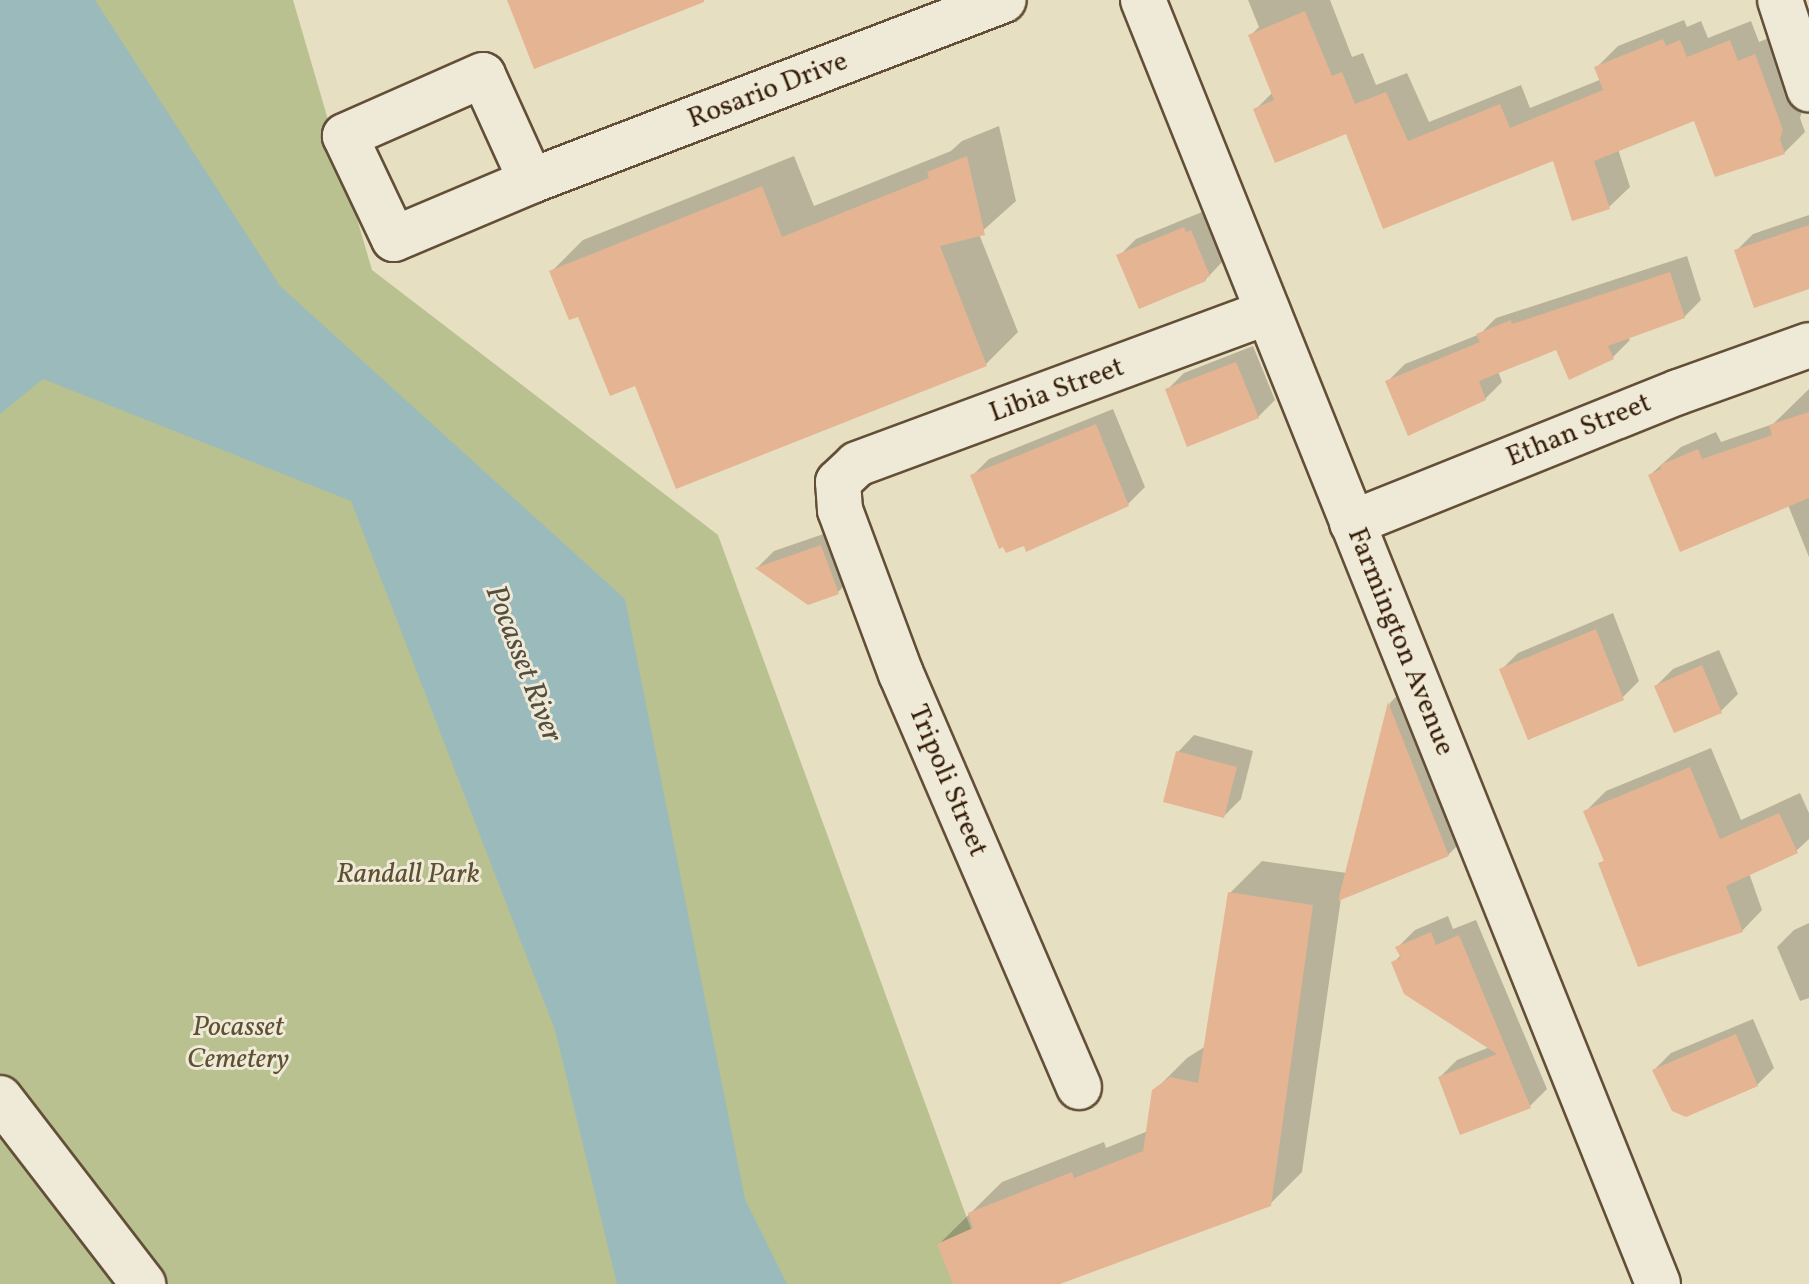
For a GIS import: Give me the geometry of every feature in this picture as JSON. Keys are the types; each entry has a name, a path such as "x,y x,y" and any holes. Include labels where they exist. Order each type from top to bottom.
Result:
{"street":[{"name":"Rosario Drive","path":"531,181 1004,0"},
{"name":"Farmington Avenue","path":"1143,0 1658,1284"},
{"path":"1780,0 1809,89"},
{"name":"Libia Street","path":"848,472 857,464 1268,312"},
{"name":"Ethan Street","path":"1352,523 1678,392 1809,345"},
{"name":"Tripoli Street","path":"848,472 838,482 840,510 855,553 901,674 1079,1087"},
{"path":"0,1098 143,1284"}],"green space":[{"name":"Randall Park","path":"0,0 293,0 372,270 718,535 991,1284 0,1284"}],"water":[{"name":"Pocasset River","path":"0,0 95,0 280,286 625,599 745,1199 787,1284 617,1284 555,1030 351,501 43,379 0,414"}],"building":[{"path":"507,0 704,0 704,2 534,69"},
{"path":"1305,11 1332,76 1342,72 1355,104 1386,92 1408,141 1500,104 1510,128 1603,90 1594,67 1663,39 1666,46 1680,40 1687,57 1730,40 1738,61 1755,54 1783,130 1780,139 1785,154 1715,177 1694,121 1594,161 1610,209 1572,221 1553,161 1383,229 1346,134 1275,163 1253,109 1274,100 1248,35"},
{"path":"967,156 985,235 940,246 987,366 676,489 635,386 610,396 578,317 569,320 549,271 762,186 782,237 929,178 927,172"},
{"path":"1809,225 1809,289 1754,308 1734,250"},
{"path":"1184,227 1186,232 1191,230 1210,276 1205,278 1206,281 1139,309 1116,255"},
{"path":"1670,272 1685,318 1608,346 1614,359 1569,380 1556,350 1479,381 1486,400 1408,436 1385,381 1480,342 1476,334 1511,320 1512,324"},
{"path":"1236,362 1259,418 1187,447 1165,389"},
{"path":"1809,412 1809,498 1680,552 1648,475 1661,469 1660,465 1698,449 1702,459 1772,435 1769,425"},
{"path":"1096,424 1129,506 1026,552 1024,546 1006,553 1003,547 999,549 970,475"},
{"path":"821,545 839,594 808,605 755,568"},
{"path":"1596,629 1624,700 1528,740 1499,669"},
{"path":"1702,665 1722,713 1674,733 1654,686"},
{"path":"1388,702 1449,856 1338,901"},
{"path":"1176,751 1237,767 1224,818 1163,802"},
{"path":"1690,767 1720,839 1779,813 1798,853 1726,886 1743,932 1638,967 1598,863 1604,861 1583,811"},
{"path":"1228,892 1313,905 1271,1206 1060,1284 953,1284 937,1244 973,1228 968,1213 1072,1172 1074,1178 1143,1151 1152,1090 1170,1077 1198,1083"},
{"path":"1431,932 1436,945 1459,935 1531,1108 1460,1135 1438,1077 1497,1054 1404,994 1391,962 1401,958 1395,947"},
{"path":"1736,1034 1758,1086 1686,1117 1672,1111 1652,1070"}],"park label":[{"name":"Pocasset Cemetery","path":"238,1044"}]}
